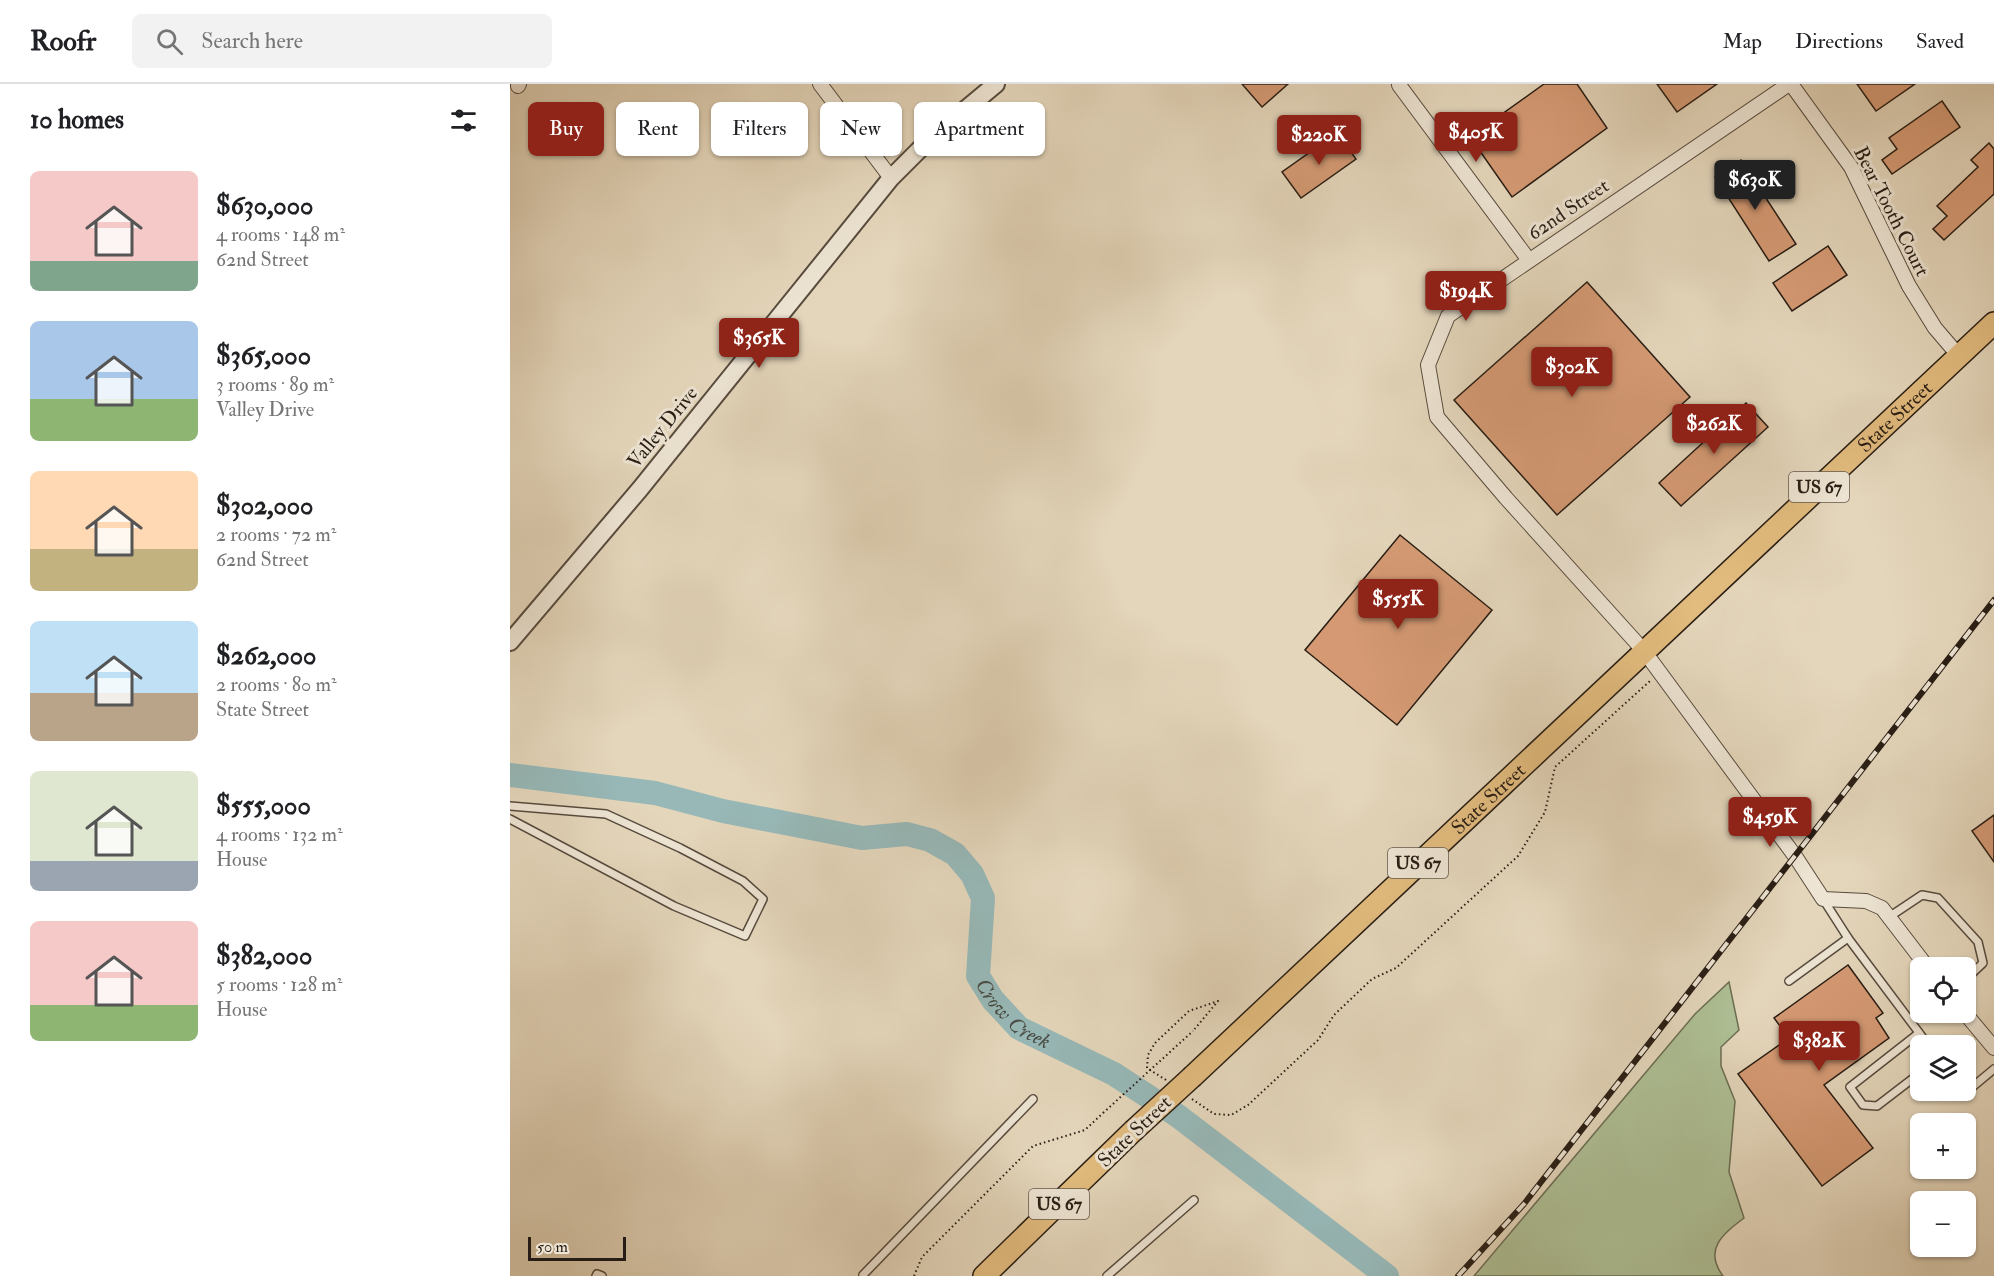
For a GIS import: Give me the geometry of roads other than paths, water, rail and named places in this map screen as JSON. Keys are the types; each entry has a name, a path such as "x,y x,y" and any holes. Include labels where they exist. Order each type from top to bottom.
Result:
{"main road":[{"name":"State Street","path":"984,1276 1133,1131 1189,1085 1644,651 1994,323"}],"street":[{"path":"820,84 891,178"},
{"name":"Valley Drive","path":"510,642 640,489 891,178 930,139 996,84"},
{"name":"62nd Street","path":"1790,84 1448,315 1428,365 1437,417 1506,498 1644,651 1795,856 1823,899"},
{"name":"Bear Tooth Court","path":"1790,84 1851,167 1909,286 1935,328 1959,356"},
{"path":"1399,85 1528,259"},
{"path":"1823,899 1866,901 1882,908 1920,957"},
{"path":"1973,1023 1994,1048"}],"lane":[{"path":"510,806 539,806 606,814 680,848 743,881 763,899 745,936 674,906 510,819"},
{"path":"1889,917 1922,895 1938,898 1978,942 1983,963 1976,970"},
{"path":"1823,899 1848,938 1919,1033 1916,1035"},
{"path":"1789,981 1848,938"},
{"path":"1910,1040 1850,1087 1863,1105 1877,1106 1910,1081"},
{"path":"1976,1084 1994,1069"},
{"path":"863,1276 1033,1099"},
{"path":"1107,1276 1194,1200"},
{"path":"596,1276 597,1274 602,1276"}],"waterway":[{"name":"Crow Creek","path":"510,775 655,793 723,811 862,838 907,834 930,840 955,854 972,874 983,898 978,976 993,1000 1019,1028 1114,1074 1178,1116 1387,1276"}],"railway":[{"path":"1458,1276 1524,1204 1994,600"}]}
